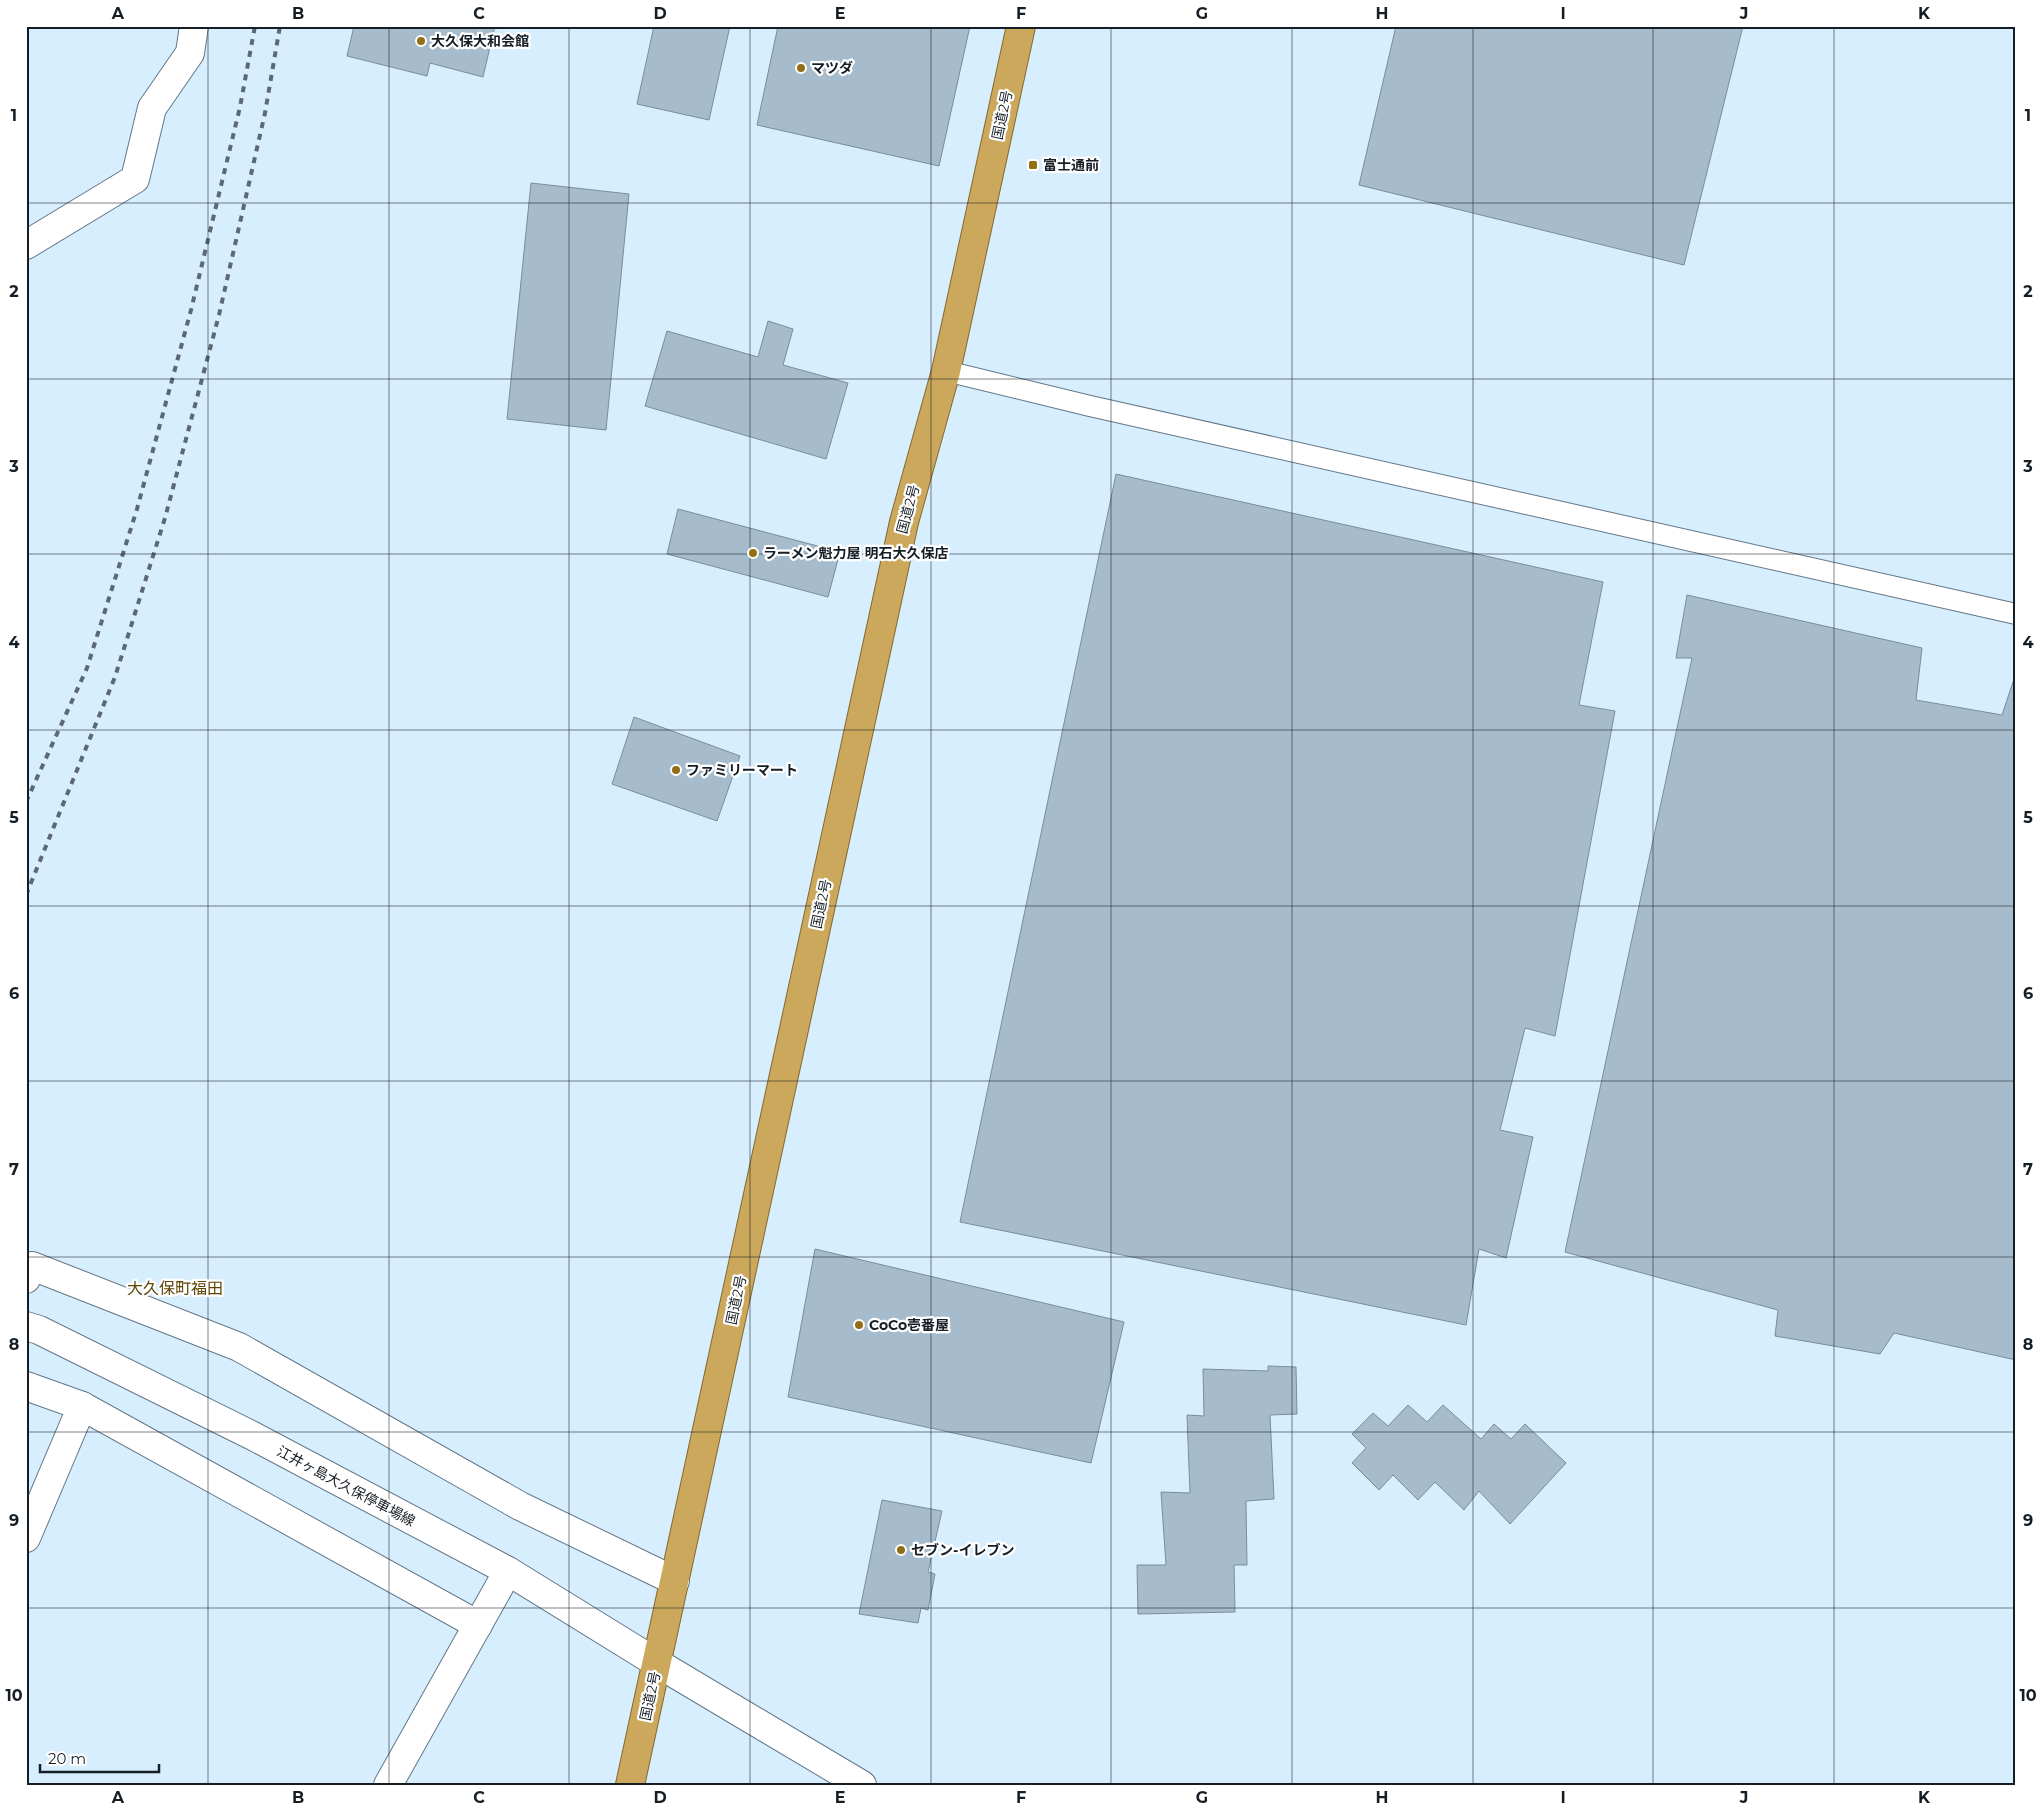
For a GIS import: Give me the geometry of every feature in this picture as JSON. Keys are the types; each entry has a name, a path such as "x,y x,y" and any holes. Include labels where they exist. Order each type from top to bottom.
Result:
{"highway":[{"name":"国道2号","path":"630,1785 904,522 946,371 1022,26"}],"street":[{"path":"26,246 135,179 152,108 190,53 194,26"},
{"path":"29,1273 239,1347 520,1506 675,1581"},
{"name":"江井ヶ島大久保停車場線","path":"26,1326 39,1330 253,1436 508,1572 862,1785"},
{"path":"26,1386 82,1406 478,1625"},
{"path":"26,1538 82,1406"},
{"path":"388,1785 508,1572"}],"lane":[{"path":"946,371 1100,408 2016,614"}],"building":[{"name":"大久保大和会館","path":"354,26 495,26 483,77 430,63 427,76 347,56"},
{"path":"654,26 730,26 709,120 637,104"},
{"path":"778,26 970,26 939,166 757,125"},
{"path":"1396,26 1743,26 1684,265 1359,185"},
{"path":"531,183 629,194 606,430 507,419"},
{"path":"768,321 793,329 783,365 848,383 826,459 645,406 667,331 758,357"},
{"path":"1116,474 1603,582 1579,705 1615,711 1555,1036 1525,1028 1500,1130 1533,1137 1506,1258 1479,1249 1466,1325 960,1222"},
{"name":"ラーメン魁力屋 明石大久保店","path":"678,509 840,552 828,597 667,554"},
{"path":"1687,595 1922,648 1916,700 2002,715 2016,673 2016,1360 1894,1333 1880,1354 1775,1336 1778,1310 1565,1252 1692,658 1676,658"},
{"name":"ファミリーマート","path":"634,717 740,756 717,821 612,784"},
{"path":"815,1249 1124,1322 1091,1463 788,1397"},
{"path":"1268,1366 1296,1367 1297,1414 1270,1415 1274,1499 1246,1501 1247,1565 1234,1565 1235,1612 1138,1614 1137,1565 1166,1565 1161,1492 1190,1493 1187,1415 1204,1416 1203,1369 1268,1371"},
{"path":"1408,1405 1427,1422 1443,1405 1481,1439 1494,1424 1511,1439 1525,1424 1566,1463 1510,1524 1479,1491 1464,1510 1435,1482 1418,1500 1393,1475 1379,1490 1352,1463 1366,1448 1352,1434 1373,1413 1388,1426"},
{"path":"882,1500 942,1511 928,1572 935,1574 928,1610 921,1608 918,1623 859,1614"}],"railway":[{"path":"26,802 87,668 137,509 191,310 240,107 255,26"},
{"path":"26,895 115,677 165,518 219,315 265,113 280,26"}],"place":[{"name":"大久保大和会館","path":"421,41"},
{"name":"マツダ","path":"801,68"},
{"name":"富士通前","path":"1033,165"},
{"name":"ラーメン魁力屋 明石大久保店","path":"753,553"},
{"name":"ファミリーマート","path":"676,770"},
{"name":"CoCo壱番屋","path":"859,1325"},
{"name":"セブン-イレブン","path":"901,1550"}],"district":[{"name":"大久保町福田","path":"175,1288"}]}
